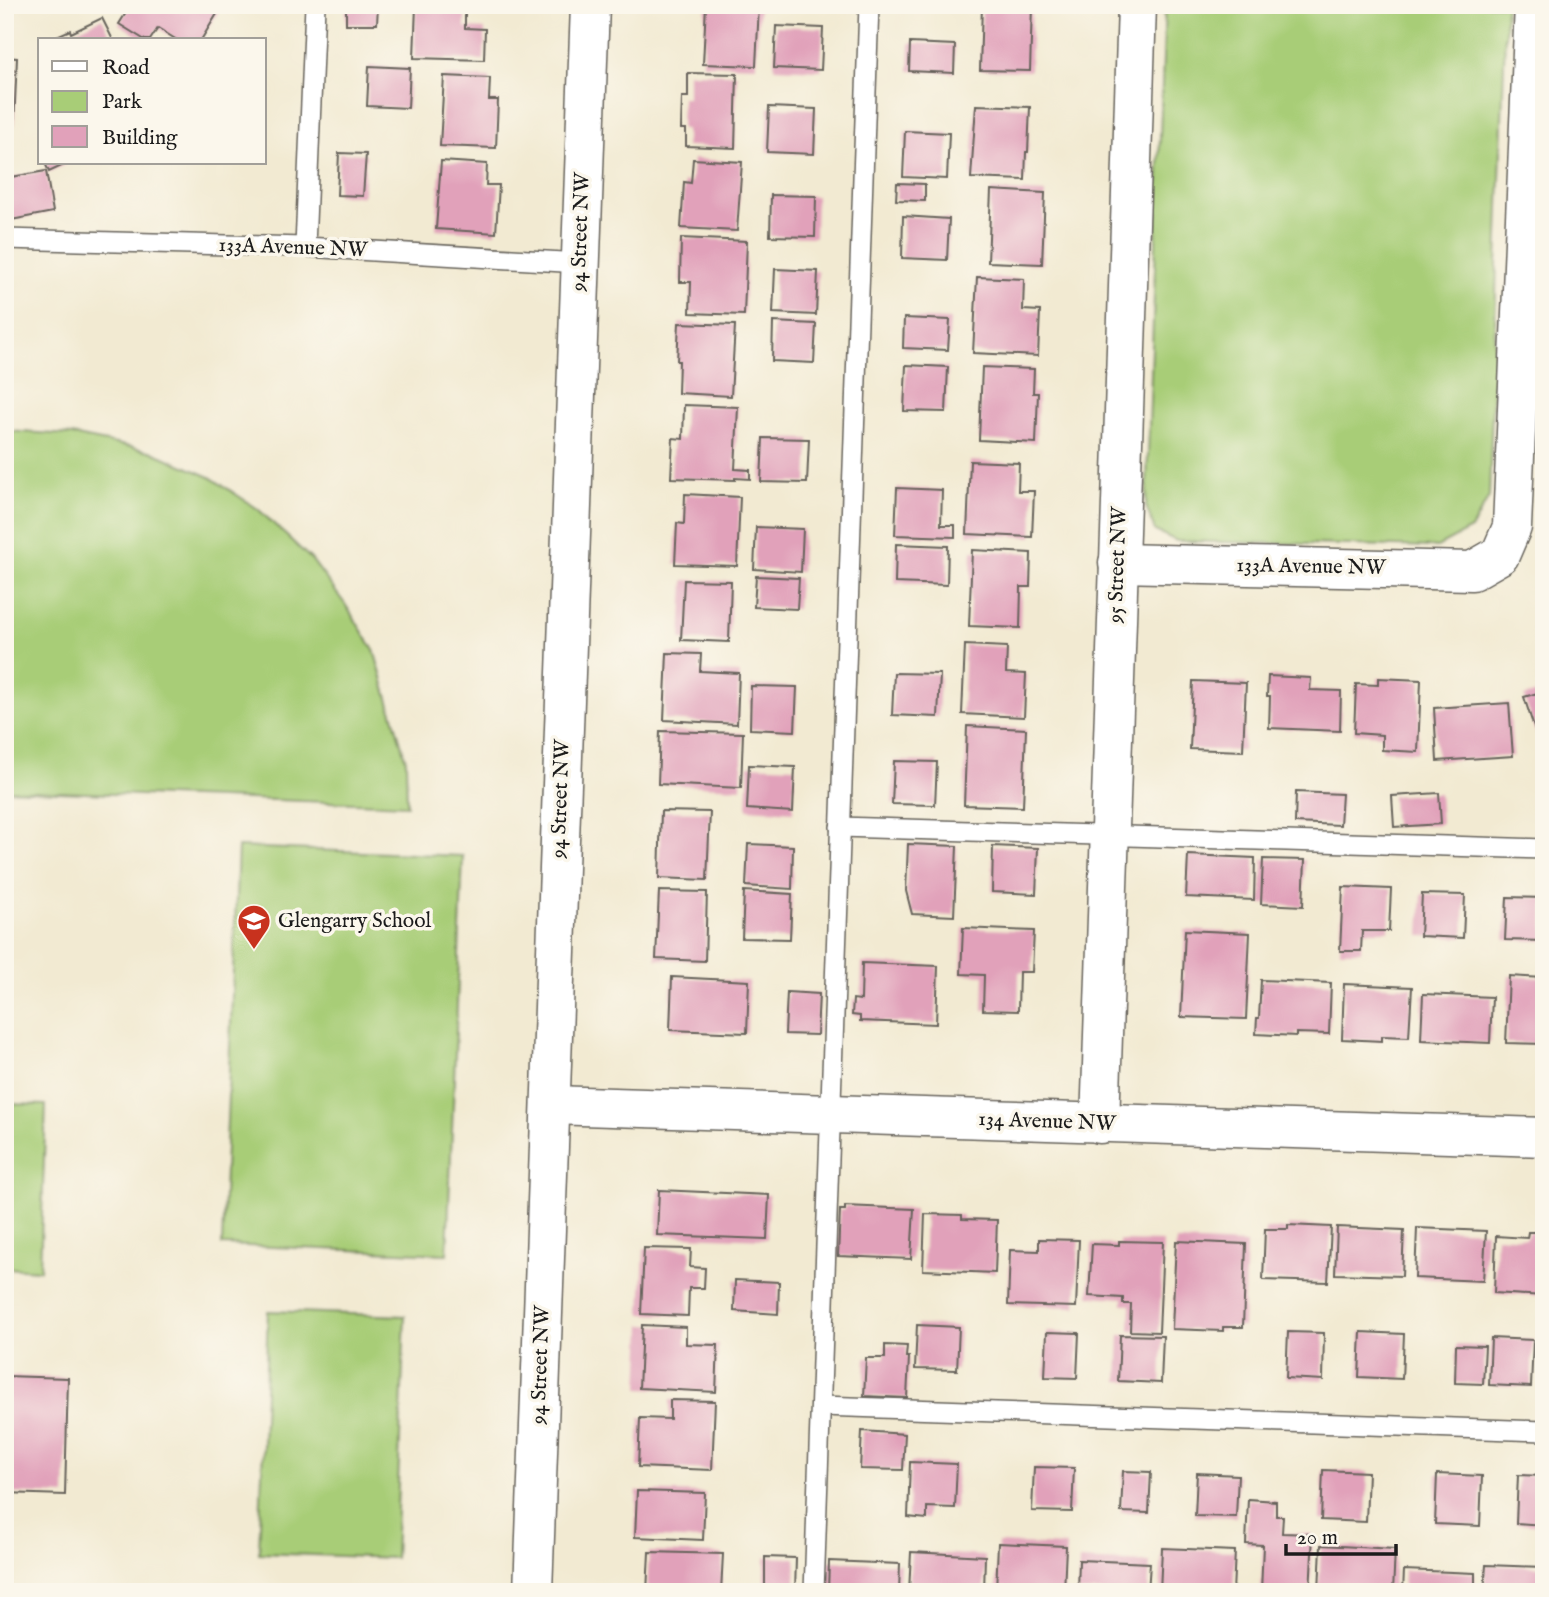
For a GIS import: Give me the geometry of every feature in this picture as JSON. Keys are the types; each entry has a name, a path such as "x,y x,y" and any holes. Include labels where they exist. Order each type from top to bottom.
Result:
{"street":[{"name":"94 Street NW","path":"533,1592 590,5"},
{"name":"95 Street NW","path":"1100,1124 1137,5"},
{"name":"133A Avenue NW","path":"1118,563 1472,571 1500,555 1512,527 1534,5"},
{"name":"134 Avenue NW","path":"551,1105 1544,1137"}],"lane":[{"path":"305,247 315,5"},
{"path":"814,1592 869,5"},
{"name":"133A Avenue NW","path":"5,239 305,247 580,263"},
{"path":"840,827 1544,849"},
{"path":"821,1406 1544,1432"}],"green space":[{"path":"1165,5 1506,5 1489,497 1471,529 1437,547 1177,541 1155,531 1146,506"},
{"path":"5,431 72,435 150,451 210,477 258,509 311,559 345,604 374,650 406,761 407,805 5,790"},
{"path":"238,847 463,856 447,1254 222,1245"},
{"path":"7,1104 46,1105 40,1270 5,1268"},
{"path":"268,1311 405,1316 395,1558 259,1553"}],"building":[{"path":"131,5 214,5 220,9 202,38 174,38 158,28 151,38 142,38 119,24"},
{"path":"346,5 378,5 377,24 346,24"},
{"path":"416,5 465,5 465,28 485,29 484,60 414,58"},
{"path":"706,5 759,5 756,66 703,64"},
{"path":"982,5 1032,5 1030,71 980,70"},
{"path":"102,18 112,38 52,38 70,30 71,33"},
{"path":"776,26 823,28 821,70 774,68"},
{"path":"910,43 955,45 954,73 909,71"},
{"path":"5,57 17,58 14,125 5,125"},
{"path":"369,66 410,68 408,108 367,106"},
{"path":"688,73 737,74 735,148 686,146 686,129 681,129 682,97 688,97"},
{"path":"444,76 490,78 489,100 498,100 496,148 440,146"},
{"path":"976,105 1030,107 1025,180 971,178"},
{"path":"769,107 816,109 814,154 767,152"},
{"path":"905,131 949,133 947,179 903,177"},
{"path":"339,153 366,154 363,196 337,195"},
{"path":"693,159 742,162 737,231 681,228 684,182 691,183"},
{"path":"441,161 487,164 486,185 499,185 496,233 436,229"},
{"path":"45,164 66,164 49,172"},
{"path":"46,171 53,212 6,221 5,178"},
{"path":"897,183 925,184 925,201 896,200"},
{"path":"991,190 1045,193 1042,264 988,262"},
{"path":"771,195 816,196 815,237 770,236"},
{"path":"903,216 949,219 947,260 902,258"},
{"path":"681,238 747,241 744,315 690,313 691,282 680,282"},
{"path":"775,269 818,271 816,315 773,313"},
{"path":"977,277 1024,279 1023,310 1040,311 1038,356 973,353"},
{"path":"904,318 950,320 948,350 903,348"},
{"path":"773,322 816,324 814,363 772,361"},
{"path":"679,323 735,325 731,396 678,393"},
{"path":"906,365 948,367 946,412 904,411"},
{"path":"982,367 1034,369 1033,393 1038,393 1036,443 979,440"},
{"path":"684,405 738,407 735,469 750,470 750,479 671,478 673,438 683,439"},
{"path":"763,438 809,439 807,483 761,482"},
{"path":"970,461 1019,463 1018,491 1034,491 1032,537 967,534"},
{"path":"897,488 942,490 941,525 955,525 955,537 895,535"},
{"path":"685,494 740,497 737,566 675,564 677,523 684,524"},
{"path":"756,527 803,529 801,572 754,569"},
{"path":"896,544 948,546 947,585 895,583"},
{"path":"972,550 1031,553 1030,587 1021,587 1020,628 969,626"},
{"path":"756,576 799,578 797,609 754,607"},
{"path":"684,580 731,581 729,642 681,640"},
{"path":"965,645 1007,647 1006,673 1026,674 1024,717 962,714"},
{"path":"667,653 701,654 700,671 739,673 737,724 664,720"},
{"path":"894,673 940,674 938,717 892,715"},
{"path":"1268,676 1311,678 1310,690 1341,691 1340,731 1269,728"},
{"path":"1378,678 1421,680 1418,752 1382,750 1382,735 1354,733 1356,684 1378,685"},
{"path":"1193,681 1246,683 1243,751 1190,749"},
{"path":"751,686 797,687 795,731 750,729"},
{"path":"1544,691 1544,755 1543,755 1524,697"},
{"path":"1509,703 1513,756 1437,761 1434,708"},
{"path":"967,726 1026,729 1023,807 964,805"},
{"path":"660,731 743,733 741,788 658,784"},
{"path":"894,761 937,762 935,805 892,804"},
{"path":"749,765 795,767 793,812 747,809"},
{"path":"1296,792 1342,794 1340,825 1295,823"},
{"path":"1439,793 1441,824 1394,827 1392,796"},
{"path":"661,811 710,812 707,880 659,878"},
{"path":"748,844 793,846 792,889 746,886"},
{"path":"908,844 957,846 954,916 912,914 906,891"},
{"path":"993,846 1038,848 1036,894 992,892"},
{"path":"1188,855 1255,858 1254,900 1186,897"},
{"path":"1263,859 1305,860 1303,906 1261,904"},
{"path":"1343,887 1391,889 1389,931 1362,931 1361,951 1340,951"},
{"path":"659,891 707,892 705,961 656,959"},
{"path":"744,891 792,894 790,939 742,938"},
{"path":"1422,894 1465,895 1463,938 1420,936"},
{"path":"1507,897 1544,898 1544,941 1505,940"},
{"path":"963,928 1034,931 1032,972 1019,972 1018,1011 983,1010 984,975 961,974"},
{"path":"1185,930 1250,933 1246,1019 1181,1017"},
{"path":"862,963 938,966 936,1024 860,1021 860,1016 852,1015 853,999 861,1000"},
{"path":"1509,976 1544,978 1544,1044 1506,1043"},
{"path":"672,977 749,981 747,1033 670,1030"},
{"path":"1261,980 1331,983 1329,1034 1256,1034"},
{"path":"1344,984 1412,987 1409,1037 1382,1036 1382,1041 1342,1039"},
{"path":"787,992 819,994 817,1035 785,1034"},
{"path":"1423,994 1492,997 1490,1043 1421,1040"},
{"path":"659,1190 769,1195 767,1239 657,1235"},
{"path":"845,1206 914,1209 911,1259 838,1256 840,1210 845,1210"},
{"path":"925,1214 997,1220 995,1273 923,1270"},
{"path":"1288,1225 1331,1227 1328,1282 1263,1280 1265,1229 1288,1229"},
{"path":"1337,1227 1404,1230 1402,1276 1335,1274"},
{"path":"1417,1228 1486,1231 1483,1281 1415,1278"},
{"path":"1528,1232 1544,1232 1544,1296 1494,1293 1496,1236 1527,1238"},
{"path":"1039,1239 1079,1240 1076,1307 1008,1305 1010,1250 1039,1251"},
{"path":"1119,1241 1163,1242 1159,1332 1130,1331 1131,1304 1123,1304 1123,1298 1089,1296 1092,1244 1119,1245"},
{"path":"1176,1241 1246,1244 1243,1327 1223,1327 1223,1331 1172,1329"},
{"path":"644,1248 691,1249 690,1267 705,1268 704,1288 689,1288 688,1316 641,1314"},
{"path":"735,1280 779,1282 778,1314 734,1311"},
{"path":"642,1325 686,1327 686,1344 718,1345 716,1392 639,1388"},
{"path":"917,1325 959,1327 957,1370 915,1369"},
{"path":"1047,1332 1079,1333 1077,1378 1045,1377"},
{"path":"1288,1332 1324,1333 1323,1380 1286,1378"},
{"path":"1361,1332 1404,1334 1402,1379 1359,1377"},
{"path":"1120,1335 1163,1336 1161,1383 1118,1381"},
{"path":"1491,1338 1533,1340 1531,1387 1489,1385"},
{"path":"885,1345 907,1346 907,1398 864,1396 866,1358 885,1358"},
{"path":"1456,1345 1485,1346 1483,1384 1455,1383"},
{"path":"5,1376 68,1378 65,1495 5,1493"},
{"path":"670,1400 715,1401 712,1470 638,1467 640,1418 670,1419"},
{"path":"862,1431 905,1434 903,1470 860,1469"},
{"path":"910,1462 957,1464 955,1508 927,1507 927,1519 908,1517"},
{"path":"1034,1467 1074,1468 1072,1512 1032,1511"},
{"path":"1323,1470 1368,1472 1366,1522 1321,1520"},
{"path":"1123,1471 1151,1472 1149,1513 1121,1512"},
{"path":"1197,1473 1238,1475 1236,1517 1195,1516"},
{"path":"1437,1474 1482,1476 1480,1526 1435,1524"},
{"path":"1518,1475 1544,1476 1544,1525 1516,1523"},
{"path":"637,1491 705,1493 703,1540 635,1537"},
{"path":"1248,1499 1276,1501 1276,1516 1283,1516 1282,1533 1313,1534 1310,1592 1261,1592 1263,1545 1246,1544"},
{"path":"998,1543 1066,1546 1064,1592 996,1592"},
{"path":"1321,1545 1395,1549 1393,1592 1319,1592"},
{"path":"1162,1548 1235,1551 1233,1592 1160,1592"},
{"path":"649,1552 723,1554 721,1592 647,1592"},
{"path":"911,1552 985,1556 984,1592 909,1592"},
{"path":"765,1557 796,1558 795,1592 765,1592"},
{"path":"1079,1560 1150,1563 1148,1592 1078,1592"},
{"path":"829,1561 900,1564 899,1592 828,1592"},
{"path":"1486,1565 1544,1567 1544,1592 1484,1592"},
{"path":"1404,1570 1475,1573 1475,1592 1403,1592"}],"place":[{"name":"Glengarry School","path":"254,951"}]}
